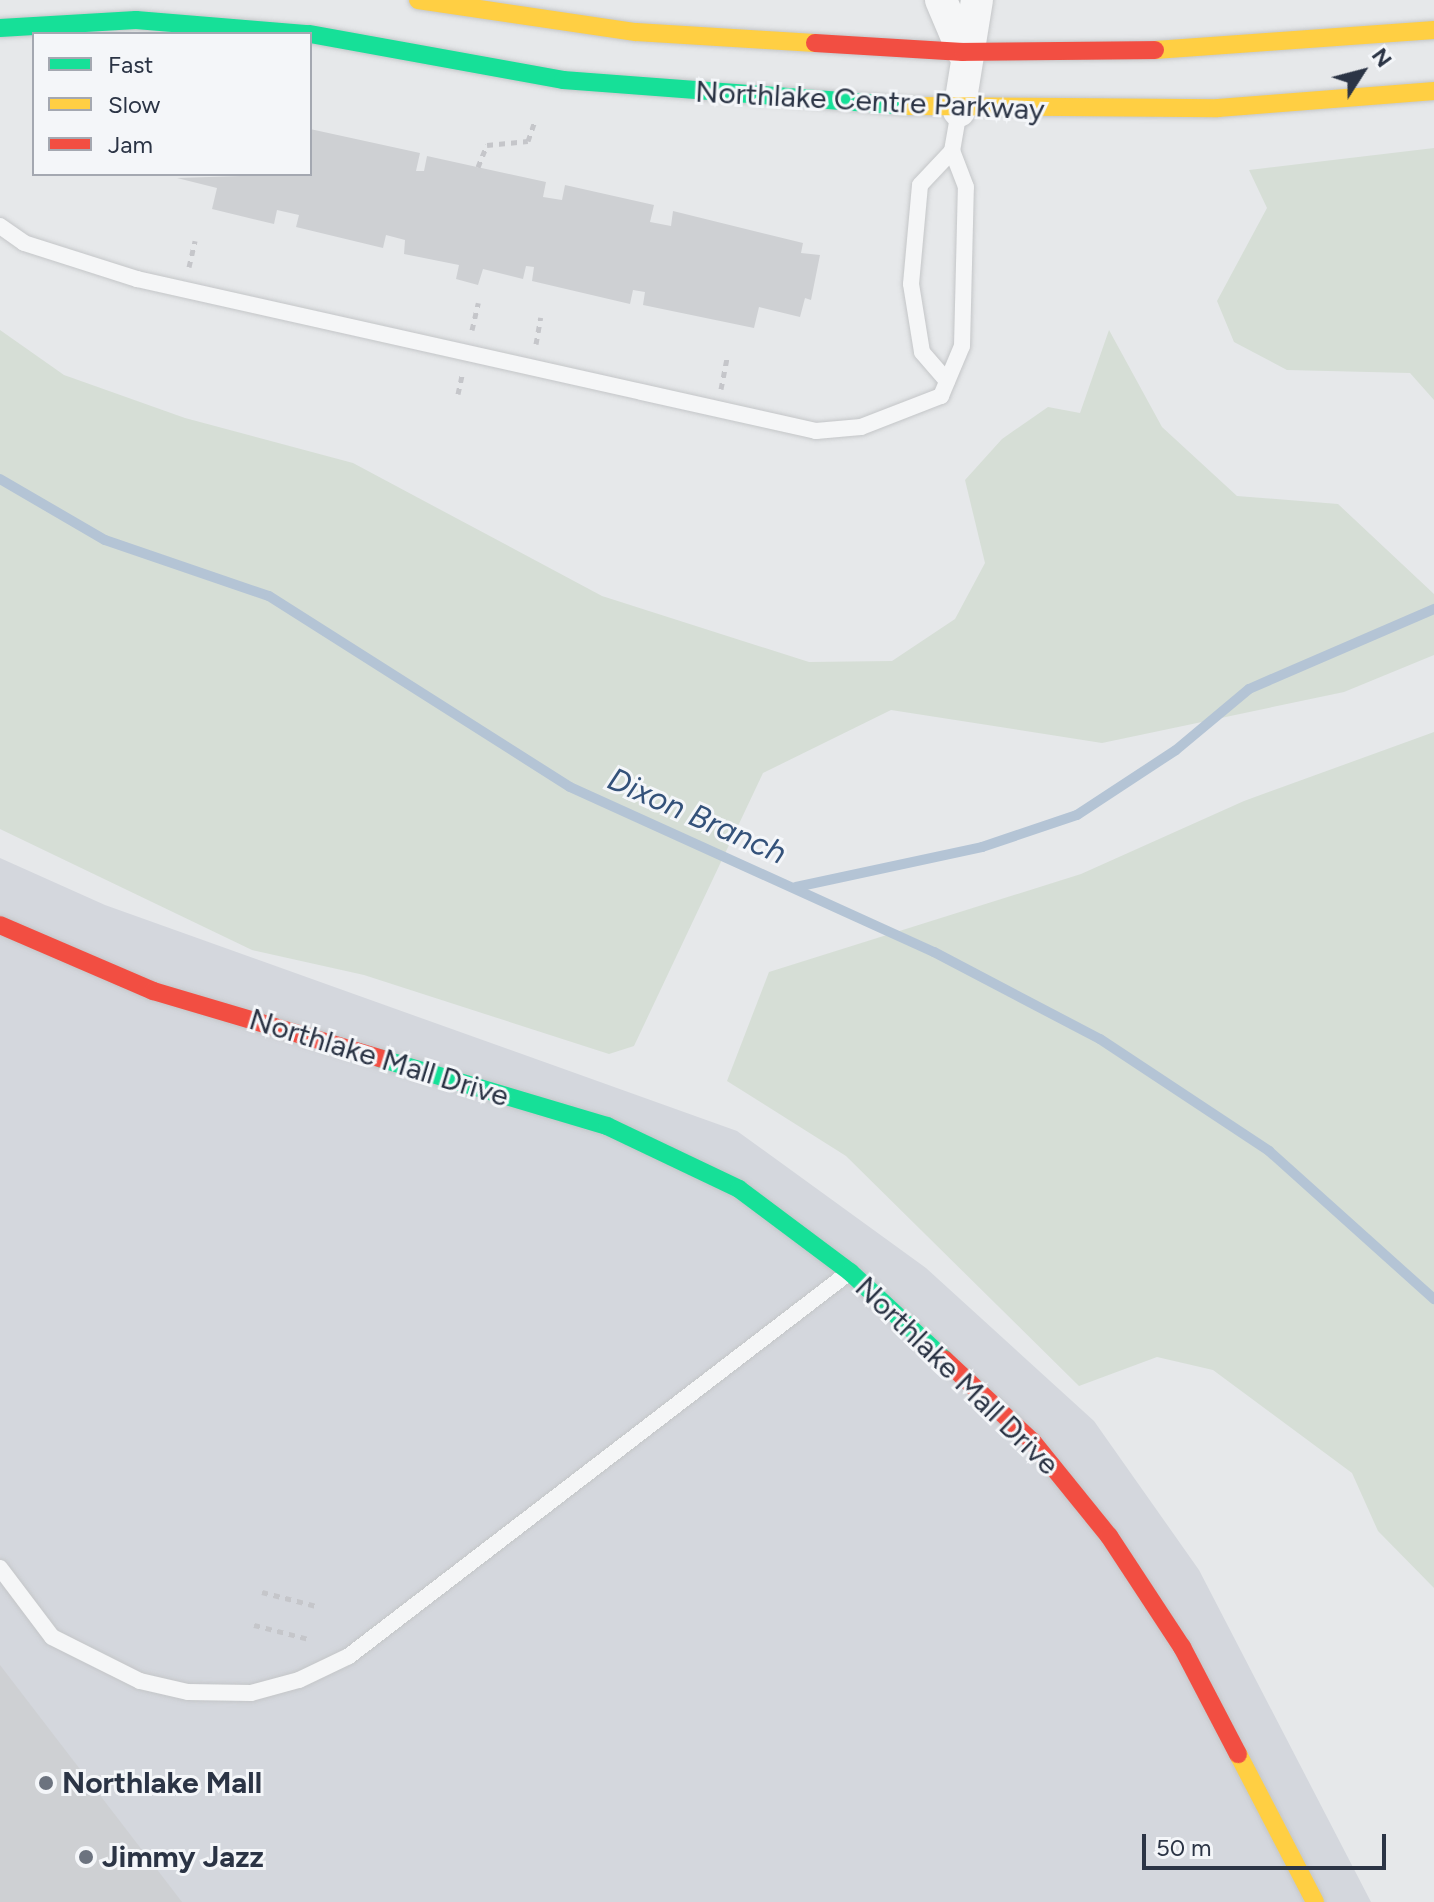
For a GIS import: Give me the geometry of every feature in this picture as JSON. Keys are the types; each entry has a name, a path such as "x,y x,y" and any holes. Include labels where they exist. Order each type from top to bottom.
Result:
{"main road":[{"name":"Northlake Centre Parkway","path":"418,0 636,32 963,52 1213,49 1434,30"},
{"name":"Northlake Centre Parkway","path":"0,28 136,20 284,32"},
{"name":"Northlake Centre Parkway","path":"312,35 563,80 959,111 1218,108 1434,91"},
{"name":"Northlake Mall Drive","path":"1,927 153,991 607,1126 739,1189 850,1272 1032,1441 1109,1536 1204,1687 1315,1902"}],"street":[{"path":"941,0 963,52"},
{"path":"959,111 963,52 977,0"}],"lane":[{"path":"0,226 24,243 137,279 816,431 907,415 941,396 962,346 966,187 952,151 959,111"},
{"path":"947,381 922,352 911,284 920,185 952,151"},
{"path":"0,1568 52,1637 140,1681 188,1692 251,1693 299,1680 349,1656 850,1272"}],"path":[{"path":"478,167 487,145 528,141 535,121"},
{"path":"262,1592 316,1606"},
{"path":"254,1625 309,1639"}],"shaded area":[{"path":"1434,148 1434,400 1410,373 1287,370 1234,342 1217,301 1267,208 1249,170"},
{"path":"0,330 64,375 185,418 353,463 602,596 809,662 892,661 955,619 985,563 965,480 1002,439 1048,407 1080,413 1109,330 1162,427 1237,496 1338,504 1434,594 1434,655 1344,692 1102,743 891,710 763,773 634,1046 609,1054 364,975 252,950 0,829"},
{"path":"1434,732 1434,1588 1378,1531 1352,1473 1213,1370 1157,1357 1079,1386 846,1156 727,1081 769,972 1081,874 1244,801"},
{"path":"0,858 105,905 737,1131 926,1268 1094,1421 1199,1570 1371,1902 0,1902"}],"building":[{"path":"312,129 420,153 416,171 424,171 427,156 546,182 543,197 562,200 565,185 654,205 650,222 671,226 673,211 803,243 801,253 820,255 811,300 805,298 800,317 759,307 754,328 643,305 645,292 633,290 630,304 532,281 534,267 526,266 523,279 483,269 478,285 456,279 459,265 404,254 405,240 386,235 383,248 296,227 299,215 277,210 274,224 212,209 217,188 177,178 312,176"},
{"name":"Northlake Mall","path":"0,1665 182,1902 0,1902"}],"waterway":[{"path":"0,479 105,540 269,596 570,787 934,952 1100,1039 1269,1151 1434,1299"},
{"name":"Dixon Branch","path":"796,887 982,847 1077,815 1176,750 1249,689 1434,609"}],"traffic: fast":[{"path":"0,28 136,20 283,32"},
{"path":"312,34 563,80 908,106"},
{"path":"382,1059 607,1126 739,1189 850,1272 944,1359"}],"traffic: slow":[{"path":"418,0 636,32 815,43"},
{"path":"1155,50 1434,30"},
{"path":"908,106 1218,108 1434,91"},
{"path":"1238,1754 1315,1902"}],"traffic: jam":[{"path":"815,43 963,52 1155,50"},
{"path":"0,925 153,991 382,1059"},
{"path":"944,1359 1032,1441 1109,1536 1182,1647 1238,1754"}],"place":[{"name":"Northlake Mall","path":"46,1783"},
{"name":"Jimmy Jazz","path":"86,1857"}]}
